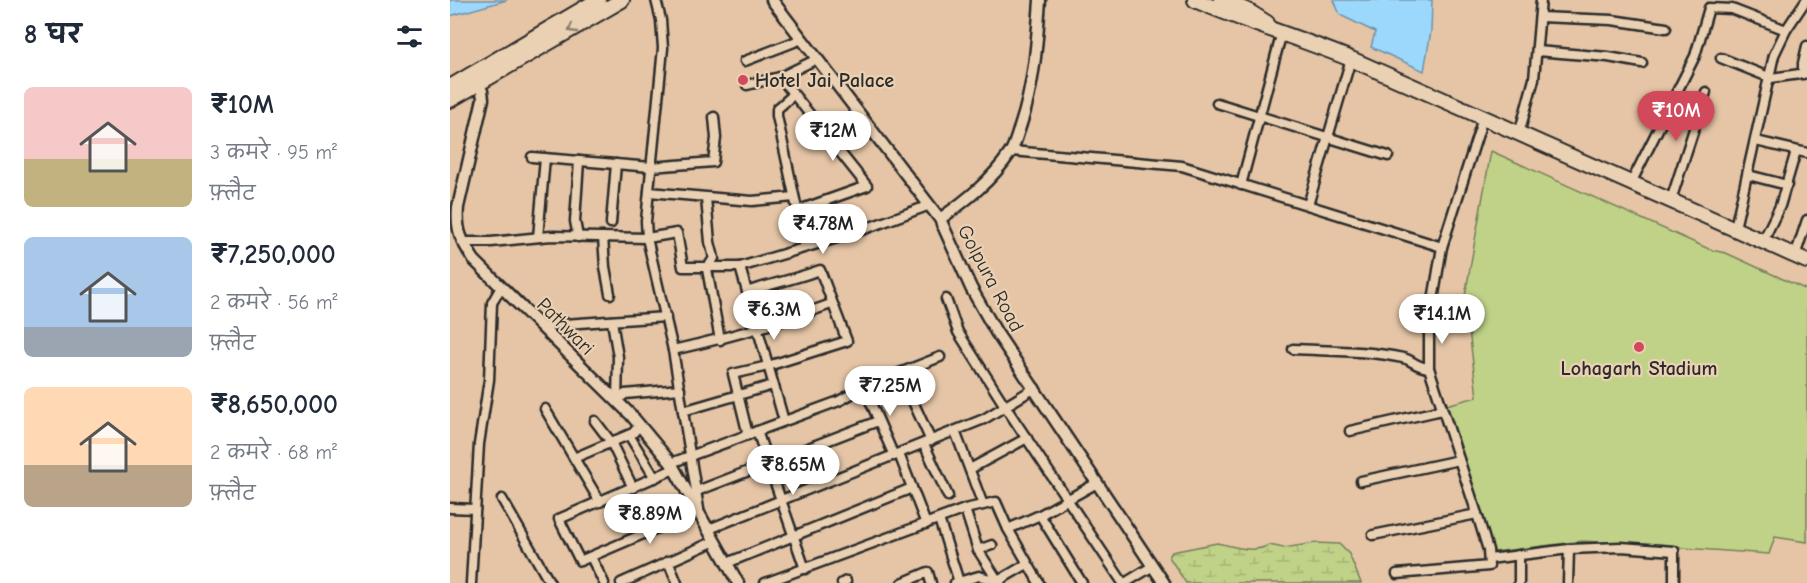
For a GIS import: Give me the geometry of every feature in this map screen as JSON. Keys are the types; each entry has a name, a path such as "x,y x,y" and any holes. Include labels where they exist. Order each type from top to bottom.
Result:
{"main road":[{"path":"450,100 475,79 598,0"},
{"path":"450,87 475,79 622,0"},
{"path":"1195,0 1351,59 1801,258"},
{"path":"1221,0 1248,11 1282,32"}],"street":[{"path":"656,0 661,20 663,48 646,238 673,350 691,455 699,513 580,561 559,519 655,478 691,455 839,401 864,387 940,357"},
{"name":"Golpura Road","path":"772,0 940,219 971,288 996,332 1164,583"},
{"path":"940,219 962,204 988,180 1012,151 1029,100 1040,0"},
{"path":"1519,134 1534,79 1541,0"},
{"path":"1735,228 1771,78 1774,55 1786,30 1806,2"},
{"path":"1631,183 1695,56 1709,8 1732,9 1786,30"},
{"path":"1540,17 1612,20 1666,28"},
{"path":"1241,185 1282,32"},
{"path":"745,61 801,39"},
{"path":"1721,58 1771,78 1805,74 1803,63 1807,46"},
{"path":"1537,51 1608,57 1642,63"},
{"path":"747,85 780,77 817,59"},
{"path":"1308,205 1351,59"},
{"path":"780,77 867,186 799,210"},
{"name":"Pathwari","path":"475,79 482,91 483,99 458,207 457,225 462,242 474,260 640,425 672,466 738,583"},
{"path":"1671,200 1706,92"},
{"path":"793,95 777,109 777,116 805,246"},
{"path":"1217,103 1388,156"},
{"path":"532,157 651,167 713,162 716,138 714,117"},
{"path":"1397,574 1489,566 1477,514 1429,368 1429,324 1442,247 1484,118"},
{"path":"1756,141 1807,153"},
{"path":"1012,151 1182,166 1442,247"},
{"path":"1763,241 1787,185 1796,151"},
{"path":"538,237 545,158"},
{"path":"578,237 575,221 579,161"},
{"path":"611,223 616,164"},
{"path":"1748,175 1787,185"},
{"path":"649,192 752,201 794,197"},
{"path":"706,198 710,242 714,258 707,269 720,340"},
{"path":"462,242 538,237 646,238 677,233 683,267 707,269 740,267 854,233 930,205"},
{"path":"1801,258 1807,220"},
{"path":"603,237 610,294"},
{"path":"740,267 784,422"},
{"path":"747,292 820,270 831,304 847,341 768,366 734,374 738,395 752,433 769,465 805,569"},
{"path":"471,583 479,444 489,381 492,303 501,287"},
{"path":"946,299 958,332 1124,583 1153,566"},
{"path":"673,350 720,340 792,319 831,304"},
{"path":"543,328 550,325 666,317"},
{"path":"612,321 618,357 617,401"},
{"path":"1293,349 1406,358 1418,367 1429,368"},
{"path":"900,373 948,496"},
{"path":"683,411 773,386"},
{"path":"864,387 878,422 912,488 926,524"},
{"path":"709,529 984,419 1035,388"},
{"path":"617,401 625,394 680,389"},
{"path":"545,410 600,502"},
{"path":"1350,431 1442,410"},
{"path":"595,421 611,442 633,488"},
{"path":"696,491 878,422"},
{"path":"574,458 629,435 640,425"},
{"path":"955,431 983,505"},
{"path":"629,435 655,478"},
{"path":"970,469 1027,438"},
{"path":"1361,482 1459,460"},
{"path":"1008,529 1040,515 1097,483"},
{"path":"727,563 912,488"},
{"path":"502,499 550,583"},
{"path":"765,583 965,509 996,502 1008,529 1039,583"},
{"path":"450,508 475,509"},
{"path":"965,509 978,550 999,582"},
{"path":"1373,536 1477,514"},
{"path":"1040,515 1082,583"},
{"path":"939,519 957,582 979,576 999,582 1027,564"},
{"path":"621,583 715,541"},
{"path":"978,550 992,545"},
{"path":"1489,558 1569,549 1621,547 1674,551 1674,583"},
{"path":"1568,583 1569,549"},
{"path":"1519,555 1519,583"},
{"path":"591,557 604,583"},
{"path":"668,561 677,583"},
{"path":"902,583 928,572 931,583"}],"green space":[{"name":"Lohagarh Stadium","path":"1491,151 1711,250 1726,253 1807,290 1807,542 1775,537 1769,554 1583,541 1494,552 1446,405 1477,397 1465,296"},
{"path":"1217,543 1250,549 1269,545 1284,548 1315,543 1339,544 1349,554 1361,583 1186,583 1169,557 1172,552"}],"water":[{"path":"450,0 507,0 450,16"},
{"path":"1334,0 1432,0 1431,31 1424,71 1371,47 1375,32 1340,15"}],"place":[{"name":"Hotel Jai Palace","path":"743,80"},
{"name":"Lohagarh Stadium","path":"1639,347"}]}
